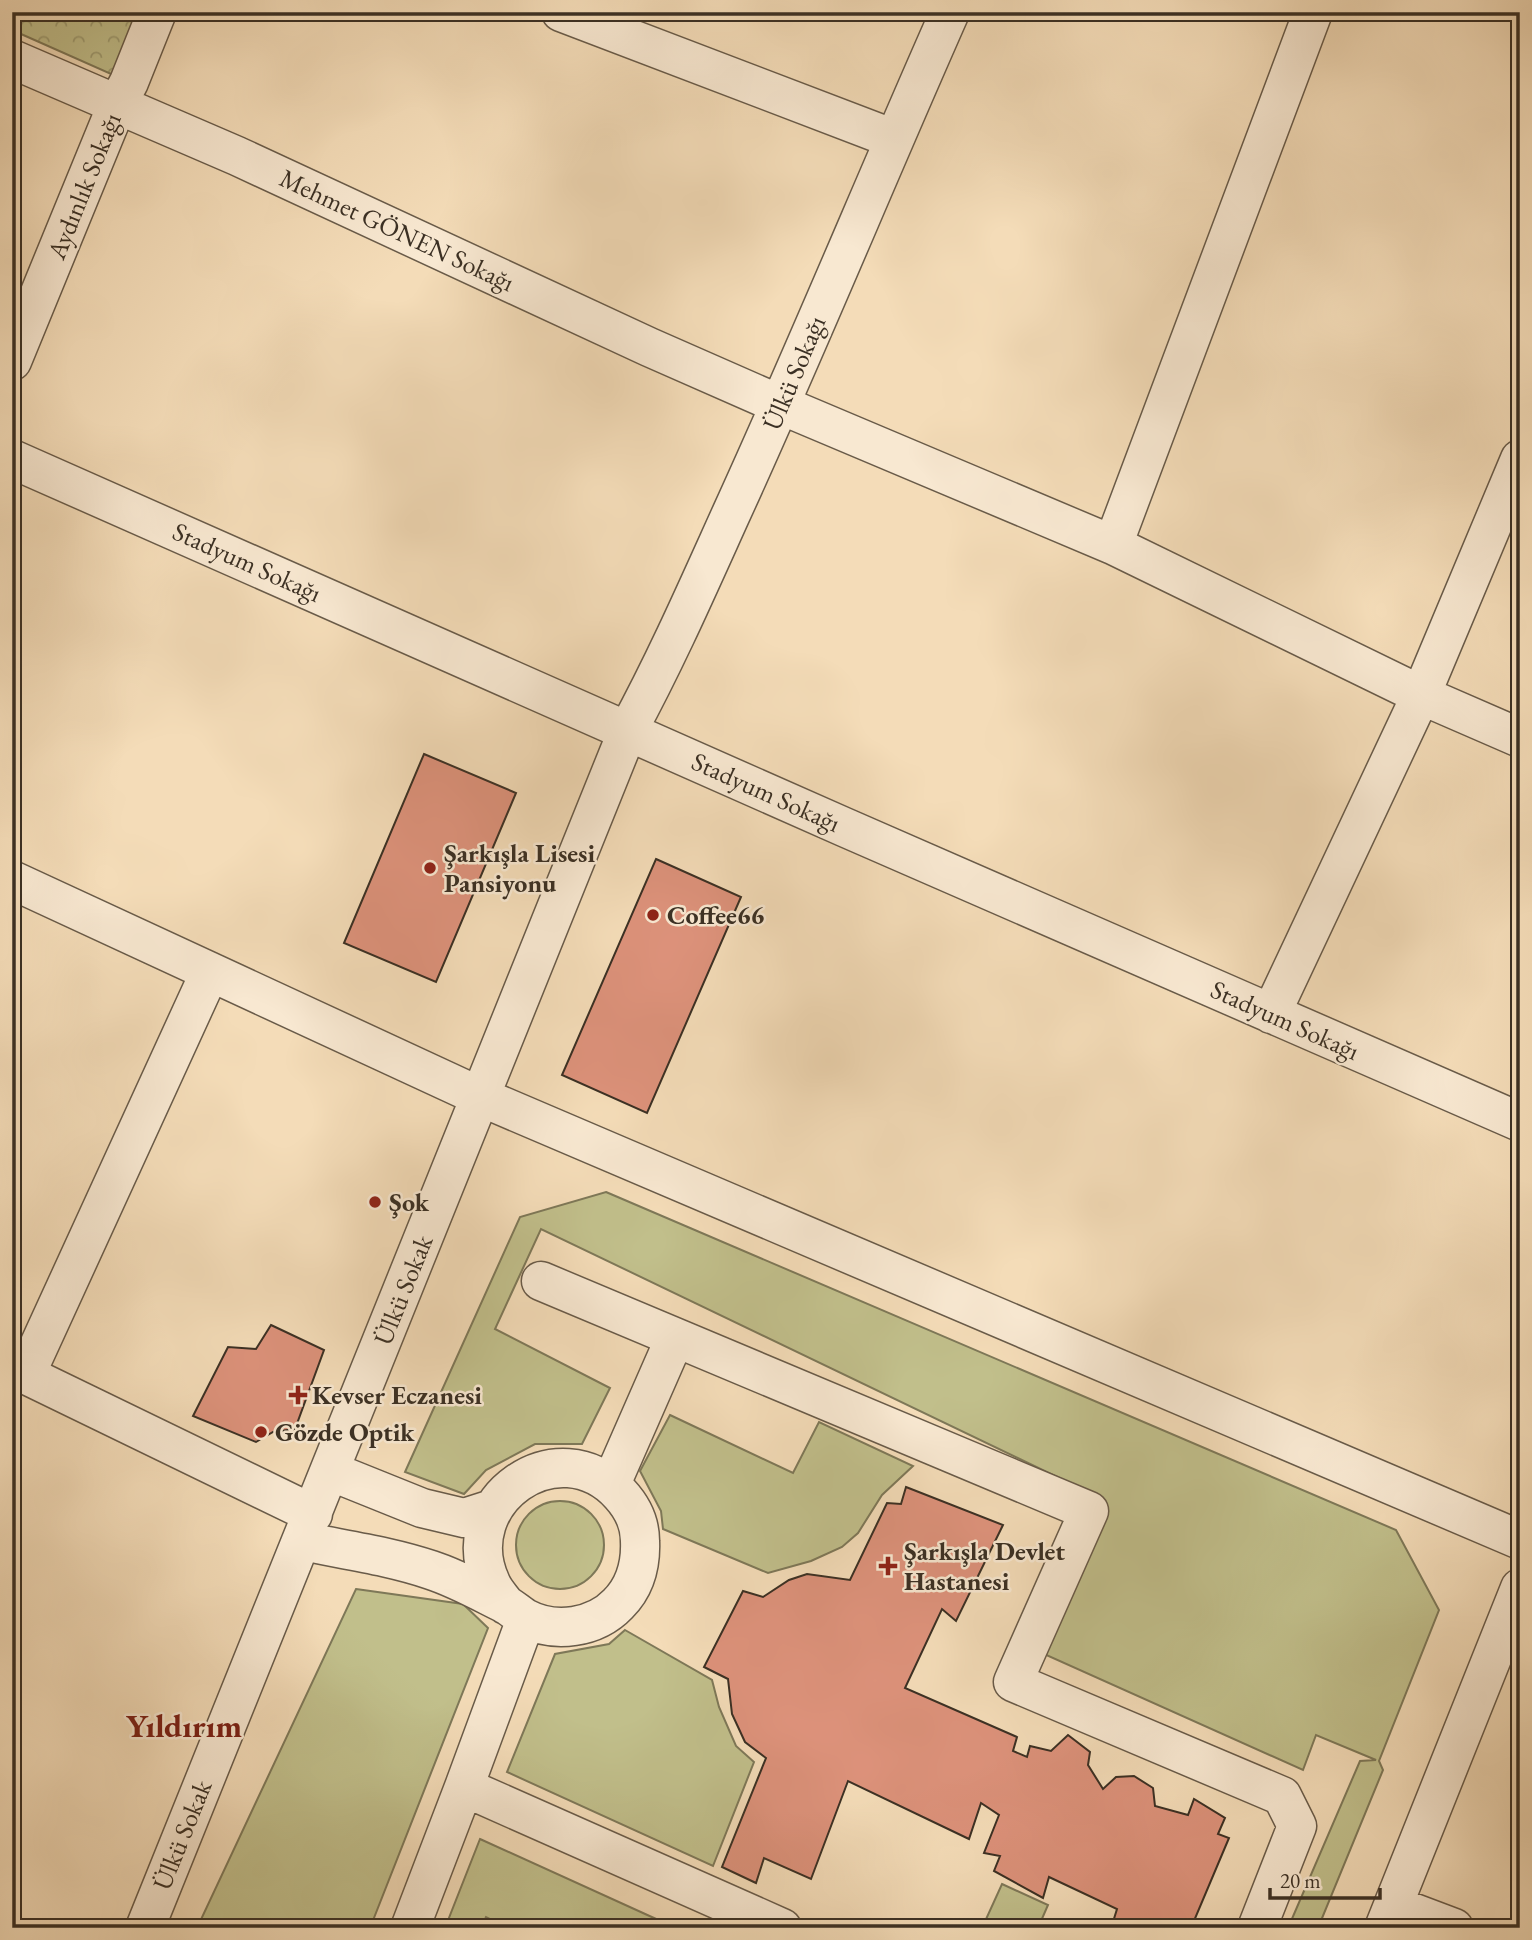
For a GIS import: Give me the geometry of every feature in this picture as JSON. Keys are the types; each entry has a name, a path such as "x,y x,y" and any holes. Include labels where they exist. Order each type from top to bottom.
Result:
{"street":[{"name":"Aydınlık Sokağı","path":"12,361 157,12"},
{"path":"561,12 894,139"},
{"name":"Ülkü Sokağı","path":"628,730 662,667 781,405 950,12"},
{"path":"1112,545 1313,12"},
{"name":"Mehmet GÖNEN Sokağı","path":"12,59 237,156 649,347 1112,545 1420,695 1520,738"},
{"name":"Stadyum Sokağı","path":"12,459 1520,1122"},
{"path":"1271,1014 1420,695 1520,459"},
{"name":"Ülkü Sokak","path":"145,1928 628,730"},
{"path":"12,880 481,1097 1520,1540"},
{"path":"210,972 19,1371 307,1527 432,1570 516,1612 550,1626 575,1627 598,1619 618,1604 633,1584 641,1558 640,1530 629,1504 611,1484 586,1471 559,1467 532,1473 520,1480 509,1488 492,1509 483,1535 484,1560 491,1584 516,1612"},
{"path":"541,1281 1089,1511 1013,1682 1282,1796 1297,1826 1257,1928"},
{"path":"611,1484 675,1338"},
{"path":"330,1471 422,1508 464,1518 492,1509"},
{"path":"1454,1928 1388,1917 1520,1588"},
{"path":"410,1928 464,1787 516,1612"},
{"path":"464,1787 782,1928"}],"green space":[{"path":"12,12 157,12 129,82 12,30"},
{"path":"606,1192 1396,1530 1439,1610 1379,1761 1383,1770 1318,1928 1288,1928 1360,1761 1376,1760 1316,1735 1303,1770 1044,1654 1103,1499 541,1229 495,1329 610,1388 582,1444 535,1444 486,1470 464,1494 405,1472 520,1217"},
{"path":"670,1415 793,1473 819,1422 913,1466 882,1495 858,1533 842,1547 811,1561 768,1573 663,1529 661,1511 640,1471"},
{"path":"560,1501 577,1504 591,1514 601,1528 604,1545 601,1562 591,1576 577,1586 560,1589 543,1586 529,1576 519,1562 516,1545 519,1528 529,1514 543,1504"},
{"path":"356,1589 463,1604 488,1628 370,1928 197,1928"},
{"path":"625,1630 712,1680 719,1707 736,1746 754,1762 713,1866 507,1772 555,1654 609,1644"},
{"path":"480,1839 676,1928 508,1928 486,1917 481,1928 445,1928"},
{"path":"1002,1884 1048,1905 1038,1928 982,1928"}],"building":[{"name":"Şarkışla Lisesi Pansiyonu","path":"424,754 516,793 436,982 344,943"},
{"path":"656,859 741,897 647,1113 562,1075"},
{"path":"271,1325 324,1350 295,1429 273,1432 256,1442 193,1416 228,1347 256,1349"},
{"name":"Şarkışla Devlet Hastanesi","path":"906,1487 1003,1525 956,1621 942,1609 905,1688 1017,1737 1013,1751 1027,1757 1030,1746 1051,1751 1068,1735 1090,1752 1088,1765 1103,1789 1116,1777 1134,1776 1153,1788 1155,1806 1188,1815 1194,1799 1225,1818 1218,1834 1229,1838 1191,1928 1126,1928 1113,1922 1117,1909 1049,1877 1043,1898 994,1871 1000,1856 984,1853 999,1815 981,1803 969,1839 848,1781 811,1879 764,1858 756,1883 722,1867 766,1758 745,1742 732,1714 728,1679 704,1667 743,1591 763,1597 789,1580 807,1574 850,1580 887,1503 901,1504"}],"place":[{"name":"Şarkışla Lisesi Pansiyonu","path":"430,868"},
{"name":"Coffee66","path":"653,915"},
{"name":"Şok","path":"375,1202"},
{"name":"Kevser Eczanesi","path":"298,1395"},
{"name":"Gözde Optik","path":"261,1432"},
{"name":"Şarkışla Devlet Hastanesi","path":"888,1566"}],"district":[{"name":"Yıldırım","path":"184,1725"}]}
